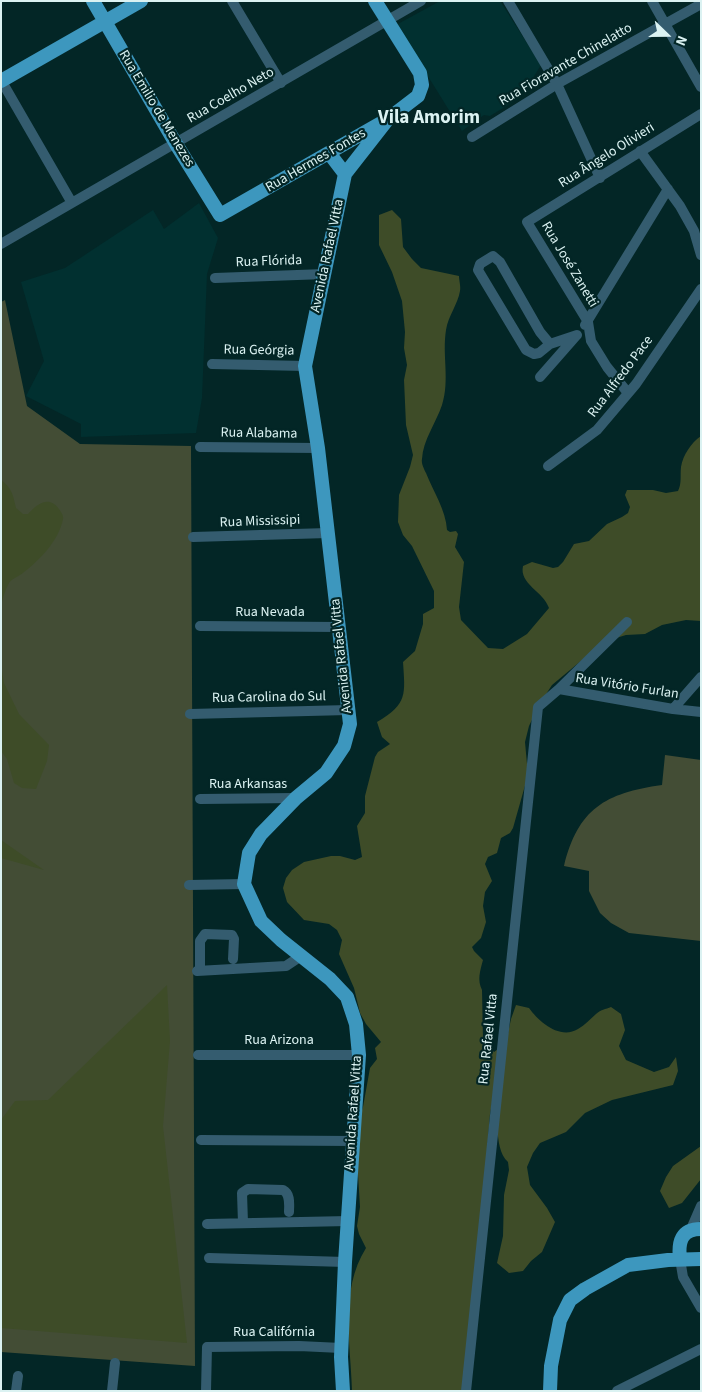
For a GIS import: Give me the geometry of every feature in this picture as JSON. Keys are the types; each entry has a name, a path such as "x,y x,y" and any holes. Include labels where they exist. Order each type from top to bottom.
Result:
{"main road":[{"name":"Rua Emilio de Menezes","path":"93,1 176,144 220,215"},
{"path":"1,80 141,1"},
{"name":"Rua Hermes Fontes","path":"220,215 388,119 418,96 422,85 420,73 374,1"},
{"name":"Avenida Rafael Vitta","path":"343,1391 341,1348 345,1262 359,1055 356,1024 347,997 330,979 281,940 261,921 244,884 249,853 261,834 296,798 326,773 344,746 350,724 318,448 305,366 345,174 388,119"},
{"path":"329,153 345,174"},
{"path":"680,1259 679,1250 682,1238 686,1232 696,1229"},
{"path":"550,1391 551,1366 560,1320 570,1300 585,1289 628,1265 680,1259 701,1259"}],"street":[{"path":"232,1 281,83"},
{"name":"Rua Coelho Neto","path":"1,244 422,1"},
{"path":"508,1 556,84 600,178"},
{"path":"652,1 701,88"},
{"name":"Rua Fioravante Chinelatto","path":"472,137 556,84 701,4"},
{"path":"1,80 72,203"},
{"name":"Rua Ângelo Olivieri","path":"527,222 701,114"},
{"path":"640,151 694,231 701,255"},
{"path":"540,377 588,322 668,190"},
{"name":"Rua José Zanetti","path":"527,222 588,322 591,340 607,367 628,393"},
{"path":"550,344 540,332 500,262 493,256 480,264 478,270 526,350 534,354 550,344 577,335"},
{"name":"Rua Flórida","path":"215,278 324,274"},
{"name":"Rua Alfredo Pace","path":"548,466 597,430 628,393 701,289"},
{"name":"Rua Geórgia","path":"212,364 305,366"},
{"name":"Rua Alabama","path":"200,447 318,448"},
{"name":"Rua Mississipi","path":"193,537 328,534"},
{"name":"Rua Rafael Vitta","path":"466,1391 538,707 627,622"},
{"name":"Rua Nevada","path":"200,626 339,626"},
{"path":"673,709 701,677"},
{"name":"Rua Vitório Furlan","path":"555,692 701,712"},
{"name":"Rua Carolina do Sul","path":"190,714 348,710"},
{"name":"Rua Arkansas","path":"200,799 296,798"},
{"path":"189,885 244,884"},
{"path":"233,959 234,939 232,936 205,934 200,941 198,971 286,966 301,956"},
{"name":"Rua Arizona","path":"198,1055 359,1055"},
{"path":"201,1140 352,1141"},
{"path":"243,1223 241,1199 242,1193 248,1189 283,1190 287,1192 289,1212"},
{"path":"696,1229 701,1206"},
{"path":"207,1224 348,1221"},
{"path":"209,1258 345,1262"},
{"path":"680,1259 683,1277 701,1308"},
{"name":"Rua Califórnia","path":"206,1391 207,1348 290,1346 341,1348"},
{"path":"617,1391 701,1349"},
{"path":"112,1391 115,1363"},
{"path":"16,1391 18,1376"}],"shaded area":[{"path":"440,1 500,1 541,65 521,97 490,116 484,115 462,131 396,25"},
{"path":"199,203 218,238 207,274 202,398 196,433 81,437 81,424 26,396 44,361 21,282 65,268 153,210 164,229"}],"green space":[{"path":"392,210 401,219 403,247 421,268 459,276 459,296 446,330 444,396 425,445 422,462 442,508 447,530 450,532 456,531 458,534 455,547 464,562 459,607 461,620 488,648 503,649 527,634 549,608 542,597 528,583 523,572 523,566 532,562 553,568 558,567 574,544 589,541 607,524 628,513 630,507 625,495 627,490 653,490 666,493 678,491 684,458 691,446 701,436 701,621 686,620 662,625 645,634 626,635 613,639 594,650 552,685 539,705 529,726 525,742 528,775 513,828 510,833 501,838 497,853 488,857 485,864 492,881 485,892 483,906 486,922 481,938 472,947 483,960 479,979 482,990 483,1040 494,1052 506,1043 516,1005 529,1008 544,1024 557,1031 564,1032 578,1029 601,1011 611,1007 621,1014 625,1030 619,1046 626,1060 654,1072 669,1067 676,1057 678,1071 673,1085 612,1100 585,1113 566,1132 540,1143 527,1167 530,1185 555,1222 542,1252 523,1271 509,1273 497,1263 503,1236 504,1195 509,1170 508,1162 503,1156 498,1137 495,1087 490,1114 462,1391 352,1391 348,1318 349,1300 352,1282 366,1248 357,1226 360,1207 357,1158 359,1120 370,1068 377,1059 375,1048 381,1042 366,1024 360,1013 354,988 339,954 342,940 337,930 329,924 304,920 287,902 283,888 286,878 292,870 304,862 331,856 355,860 362,857 357,826 365,813 365,796 375,757 378,752 390,744 382,737 377,722 387,716 399,704 404,690 403,662 415,651 423,624 423,614 434,608 434,591 412,546 403,535 398,522 399,495 413,455 406,425 404,380 407,365 404,348 405,332 402,301 392,272 379,245 379,215"},
{"path":"5,300 27,406 80,444 191,446 195,1366 1,1352 1,302"},
{"path":"1,480 12,492 16,508 23,514 28,514 43,502 51,502 59,509 63,518 61,527 48,549 30,567 9,583 1,605"},
{"path":"1,665 4,683 19,714 49,745 47,761 36,789 22,788 14,783 7,759 1,751"},
{"path":"665,755 701,760 701,941 629,933 611,923 600,913 589,891 589,871 564,866 577,830 586,817 597,807 625,793 662,785"},
{"path":"1,840 44,870 1,858"},
{"path":"167,985 170,1041 163,1126 187,1343 1,1328 1,1120 15,1101 48,1100"},
{"path":"701,1146 701,1179 682,1203 669,1208 660,1191 666,1177 673,1166"}],"district":[{"name":"Vila Amorim","path":"429,119"}]}
